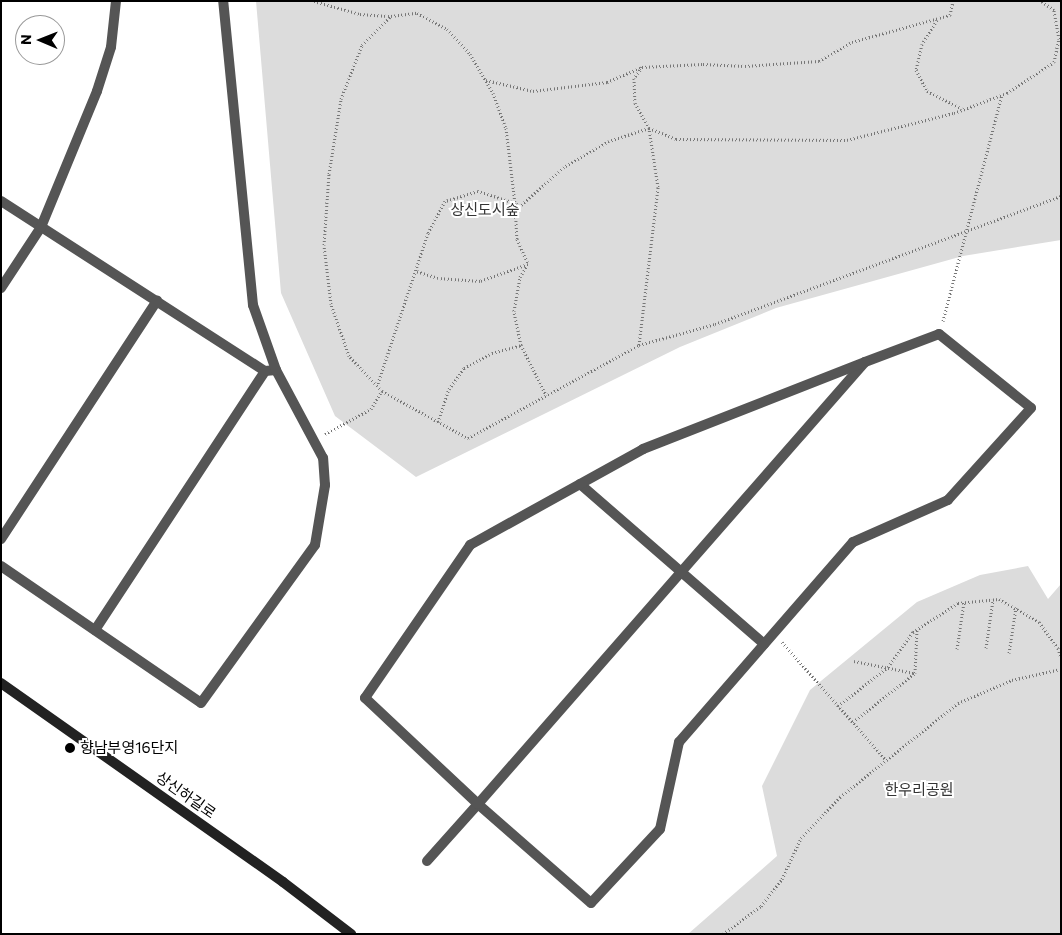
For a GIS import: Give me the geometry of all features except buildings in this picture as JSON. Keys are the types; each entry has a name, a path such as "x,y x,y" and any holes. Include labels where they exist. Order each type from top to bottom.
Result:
{"street":[{"path":"1,288 41,226 97,91 110,47 116,1"},
{"path":"1,566 201,703 315,545 325,485 323,458 271,371 253,305 223,1"},
{"path":"1,200 157,301 271,371"},
{"path":"1,539 157,301"},
{"path":"939,334 1031,408 948,500 853,542 678,742 660,829 591,903 478,804 365,698 470,545 643,449 865,362 939,334"},
{"path":"428,861 865,362"},
{"path":"95,630 271,371"},
{"path":"580,484 764,644"},
{"name":"상신하길로","path":"1,683 282,882 351,934"}],"path":[{"path":"314,1 360,14 391,16 417,13 447,29 470,54 485,80 506,128 518,239 528,264"},
{"path":"485,80 533,91 607,82 642,67 703,64 745,66 819,61 852,42 950,15 953,1"},
{"path":"377,386 417,271 428,232 445,202 478,191 520,206 564,167 609,141 649,128 676,139 847,140 963,109 1002,95 1054,62 1059,39 1054,10 1041,1"},
{"path":"391,16 362,45 341,99 329,174 324,245 331,304 349,356 382,391 468,438 639,345 715,324 967,229 1061,196"},
{"path":"937,20 922,44 916,70 927,91 963,109"},
{"path":"639,345 658,187 649,128 635,103 634,78 642,67"},
{"path":"939,334 1002,95"},
{"path":"417,271 438,278 480,281 528,264"},
{"path":"528,264 520,277 514,310 521,344 546,395"},
{"path":"438,422 449,389 464,368 492,353 521,344"},
{"path":"313,440 371,409 382,391"},
{"path":"838,706 888,667 917,629 958,603 999,599 1016,608 1039,622 1058,648 1061,658"},
{"path":"986,648 993,600"},
{"path":"957,650 964,602"},
{"path":"1009,653 1016,608"},
{"path":"853,722 915,673 917,629"},
{"path":"773,632 886,760"},
{"path":"854,661 915,673"},
{"path":"723,934 761,906 782,880 801,838 840,797 958,703 1012,680 1061,669"}],"green space":[{"name":"상신도시숲","path":"256,1 1061,1 1061,240 963,256 776,308 680,347 416,477 335,416 281,293"},
{"name":"한우리공원","path":"1028,566 1048,599 1061,584 1061,934 688,934 777,856 762,786 810,690 917,602 980,575"}],"place":[{"name":"향남부영16단지","path":"70,748"}]}
